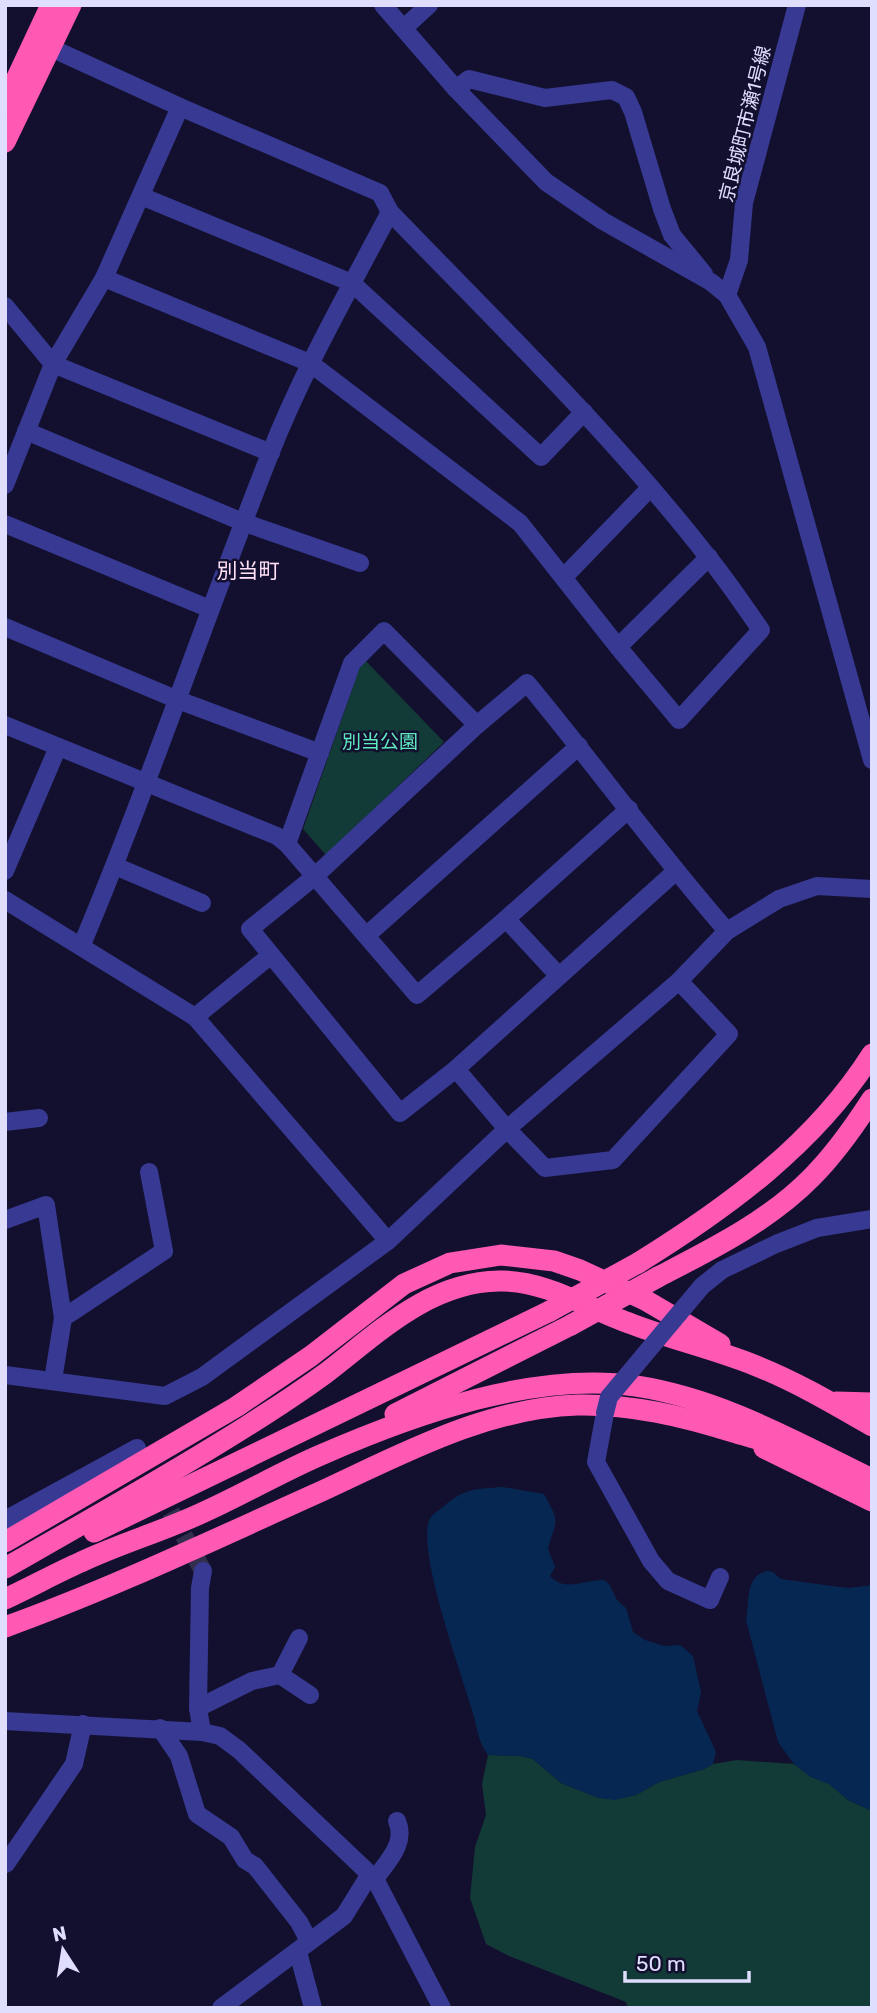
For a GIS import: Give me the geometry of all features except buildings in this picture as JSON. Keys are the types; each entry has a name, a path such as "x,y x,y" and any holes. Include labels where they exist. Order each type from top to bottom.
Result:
{"highway":[{"path":"5,142 43,44 51,5"},
{"path":"5,103 71,5"},
{"path":"5,1569 121,1520 550,1311 638,1263 713,1214 808,1135 872,1054"},
{"path":"202,1513 571,1325 751,1226 812,1178 840,1146 872,1100"},
{"path":"5,1542 236,1407 311,1356 404,1284 450,1263 501,1255 554,1261 580,1270 645,1300 755,1366 872,1426"},
{"path":"5,1569 244,1429 324,1374 400,1315 447,1290 500,1281 527,1283 628,1323 755,1366"},
{"path":"5,1600 82,1562 202,1513 323,1454 411,1420 471,1401 551,1386 634,1386 706,1403 744,1417 872,1479"},
{"path":"827,1401 872,1404"},
{"path":"5,1627 49,1611 214,1539 428,1442 490,1421 538,1410 575,1405 621,1406 698,1420 811,1458 872,1486"},
{"path":"732,1432 872,1501"}],"street":[{"path":"383,5 456,89 547,182 604,221 711,282 727,295 757,347 872,760"},
{"path":"404,28 429,5"},
{"name":"京良城町市瀬1号線","path":"727,295 739,260 744,203 797,5"},
{"path":"43,44 180,107 380,193 390,212 584,412 709,557 761,630 679,719 520,523 310,363 104,278"},
{"path":"456,89 469,79 545,98 612,90 626,97 634,112 672,235 711,282"},
{"path":"5,485 53,364 104,278 180,107"},
{"path":"141,196 352,283 541,457 584,412"},
{"path":"81,947 115,866 271,453 310,363 390,212"},
{"path":"5,306 53,364 271,453"},
{"path":"26,431 245,523 360,563"},
{"path":"564,577 650,488"},
{"path":"5,524 210,609"},
{"path":"618,647 709,557"},
{"path":"5,626 178,700 320,754"},
{"path":"287,844 352,663 384,631 477,725"},
{"path":"676,872 456,1069 400,1113 250,929 314,877 477,725 527,683 629,808 676,872 727,931"},
{"path":"5,725 276,836 287,844 417,995 629,808"},
{"path":"367,935 579,746"},
{"path":"5,871 58,747"},
{"path":"115,866 202,903"},
{"path":"5,1375 165,1396 202,1377 387,1241 507,1129 679,981 727,931 779,899 817,886 872,889"},
{"path":"5,900 195,1017 387,1241"},
{"path":"506,919 559,976"},
{"path":"195,1017 271,956"},
{"path":"456,1069 507,1129 545,1168 613,1160 729,1034 679,981"},
{"path":"5,1122 39,1118"},
{"path":"63,1318 164,1251 149,1172"},
{"path":"5,1220 46,1205 63,1318 54,1380"},
{"path":"720,1577 710,1600 668,1581 651,1562 596,1462 609,1397 702,1286 722,1270 817,1228 872,1219"},
{"path":"5,1520 137,1448"},
{"path":"202,1572 198,1708 202,1732"},
{"path":"280,1675 299,1638"},
{"path":"198,1708 252,1681 280,1675 310,1695"},
{"path":"5,1721 160,1728 220,1736 239,1750 372,1876 442,2008"},
{"path":"6,1864 74,1764 83,1724"},
{"path":"160,1728 179,1756 197,1814 231,1837 245,1860 255,1866 299,1922 313,2008"},
{"path":"221,2008 344,1916 372,1876 397,1849 401,1830 397,1821"}],"green space":[{"name":"別当公園","path":"363,658 444,742 326,855 303,829"},
{"path":"488,1755 533,1759 561,1783 599,1798 636,1795 659,1782 713,1764 737,1760 794,1764 811,1777 830,1784 848,1800 872,1811 872,2008 628,2008 626,2002 509,1956 486,1944 470,1898 475,1847 486,1815 482,1784"}],"water":[{"path":"503,1487 544,1494 555,1517 548,1549 555,1567 550,1576 562,1584 604,1580 617,1600 626,1608 633,1632 645,1640 664,1646 680,1645 693,1656 701,1692 697,1711 716,1752 713,1764 659,1782 636,1795 615,1800 599,1798 561,1783 533,1759 488,1755 479,1738 441,1611 427,1531 431,1517 451,1500 478,1489"},
{"path":"768,1571 781,1579 832,1586 849,1588 872,1585 872,1811 848,1800 829,1784 811,1777 794,1764 778,1742 746,1620 752,1584 755,1578"}],"tunnel":[{"path":"158,1488 203,1571"}],"district":[{"name":"別当町","path":"248,570"}]}
